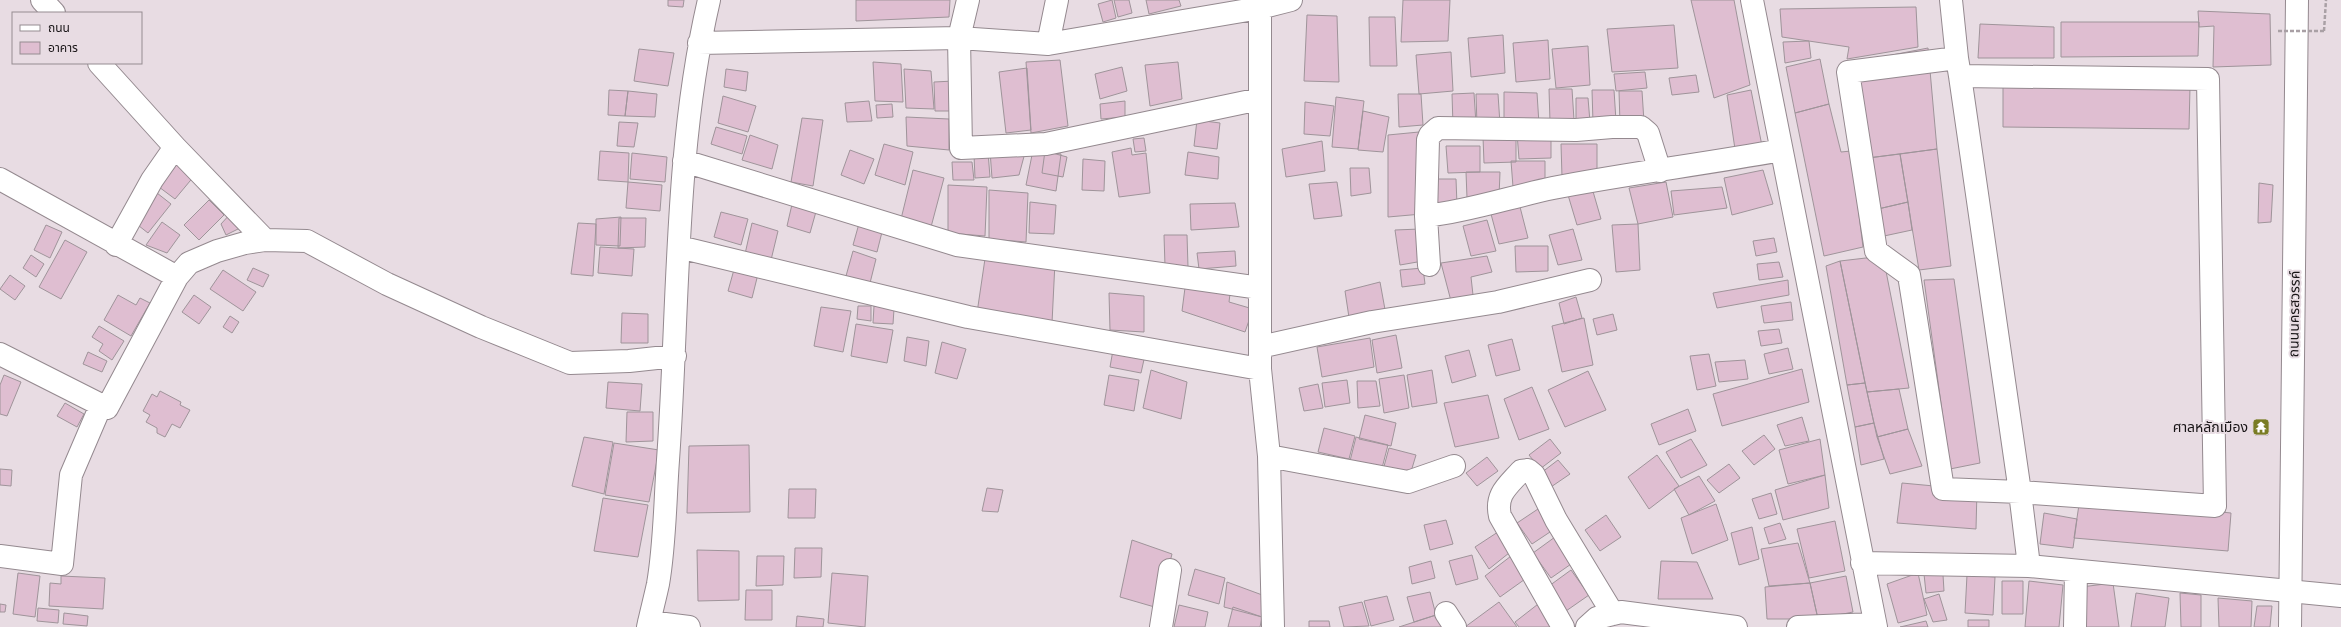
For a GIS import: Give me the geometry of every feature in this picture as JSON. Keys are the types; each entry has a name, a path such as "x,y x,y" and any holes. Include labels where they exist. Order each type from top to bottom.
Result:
{"street":[{"path":"42,0 53,12"},
{"path":"689,627 649,625 658,583 675,356 684,161 699,43 709,0"},
{"path":"968,0 958,38 961,148 1046,144 1260,99"},
{"path":"1048,44 1057,0"},
{"path":"699,43 958,38 1048,44 1259,4 1291,0"},
{"path":"1752,0 1862,563 1876,625 1798,627"},
{"path":"1951,0 1958,67 2020,492 2029,566"},
{"name":"ถนนนครสวรรค์","path":"2290,627 2297,0"},
{"path":"1259,4 1260,370 1269,456 1273,627"},
{"path":"100,64 175,147 265,240"},
{"path":"1958,67 2208,79 2215,506 2020,492 1943,489 1909,275 1876,251 1848,72 1958,67"},
{"path":"1429,265 1426,216 1428,140 1430,135 1438,128 1576,130 1612,127 1641,127 1648,133 1660,171"},
{"path":"116,245 152,180 175,147"},
{"path":"1426,216 1460,212 1553,188 1781,150"},
{"path":"684,161 957,245 1260,288"},
{"path":"0,179 116,245 177,277"},
{"path":"0,354 107,408 177,277 189,262 217,251 245,243 265,240 307,241 401,290 481,327 570,363 629,361 675,356"},
{"path":"679,247 968,317 1260,370"},
{"path":"1260,347 1372,322 1498,302 1590,280"},
{"path":"0,556 62,564 71,474 101,405"},
{"path":"1269,456 1408,482 1454,466"},
{"path":"1563,627 1500,516 1499,497 1521,471 1528,470 1534,475 1556,520 1613,614"},
{"path":"1862,563 2029,566 2341,596"},
{"path":"1161,627 1170,570"},
{"path":"2075,627 2076,571"},
{"path":"1587,627 1597,618 1621,612 1736,627"}],"path":[{"path":"2278,31 2324,30 2326,0"}],"building":[{"path":"668,0 684,0 683,7 668,6"},
{"path":"856,0 950,0 949,17 856,21"},
{"path":"1112,0 1116,18 1103,22 1098,4"},
{"path":"1114,0 1129,0 1132,13 1118,17"},
{"path":"1146,0 1179,0 1181,6 1149,14"},
{"path":"1403,0 1450,0 1448,41 1401,42"},
{"path":"1691,0 1734,0 1750,85 1714,98"},
{"path":"1916,7 1918,47 1847,59 1849,47 1782,37 1780,9"},
{"path":"2198,11 2270,14 2271,65 2213,67 2214,26 2199,27"},
{"path":"1307,15 1337,16 1339,82 1304,81"},
{"path":"1369,17 1395,17 1397,66 1370,66"},
{"path":"2061,22 2199,22 2198,56 2061,57"},
{"path":"1980,24 2054,27 2054,58 1978,58"},
{"path":"1674,25 1678,68 1612,72 1607,29"},
{"path":"1503,35 1505,73 1471,77 1468,38"},
{"path":"1548,40 1550,79 1516,82 1513,43"},
{"path":"1809,41 1811,58 1785,63 1783,42"},
{"path":"1588,46 1590,85 1556,88 1552,49"},
{"path":"1928,48 1937,149 1868,158 1856,62"},
{"path":"639,49 674,53 668,86 634,81"},
{"path":"1451,52 1453,91 1419,94 1416,55"},
{"path":"1820,59 1829,104 1795,113 1786,67"},
{"path":"1060,60 1068,126 1031,133 1026,62"},
{"path":"873,62 901,64 903,102 875,101"},
{"path":"1178,62 1182,99 1150,106 1145,65"},
{"path":"1122,67 1127,91 1100,99 1095,74"},
{"path":"1027,68 1031,130 1006,133 999,72"},
{"path":"726,69 748,72 746,91 724,87"},
{"path":"904,69 931,71 934,109 906,108"},
{"path":"1645,72 1647,88 1616,91 1614,74"},
{"path":"1696,75 1699,92 1672,95 1669,78"},
{"path":"954,81 956,111 935,111 934,82"},
{"path":"2003,84 2190,87 2189,129 2003,127"},
{"path":"1549,89 1572,89 1574,120 1550,122"},
{"path":"609,90 628,91 625,116 608,115"},
{"path":"1592,90 1614,90 1616,121 1593,123"},
{"path":"1751,90 1763,151 1736,156 1727,95"},
{"path":"628,91 657,94 655,117 625,116"},
{"path":"1619,91 1642,91 1644,122 1620,124"},
{"path":"1504,92 1537,93 1539,124 1504,124"},
{"path":"1474,93 1476,124 1453,126 1452,94"},
{"path":"1398,94 1421,94 1423,125 1399,127"},
{"path":"1476,94 1498,94 1500,124 1477,126"},
{"path":"723,96 756,106 748,132 718,123"},
{"path":"1336,97 1364,101 1358,149 1332,147"},
{"path":"1576,98 1588,98 1590,122 1576,124"},
{"path":"869,101 872,121 847,122 845,103"},
{"path":"1125,101 1125,117 1101,119 1100,104"},
{"path":"1305,102 1334,106 1330,136 1304,134"},
{"path":"892,104 893,117 877,118 876,105"},
{"path":"1829,104 1841,152 1851,151 1863,247 1824,256 1795,113"},
{"path":"1363,111 1389,117 1383,152 1358,150"},
{"path":"906,117 949,119 949,150 907,146"},
{"path":"802,118 823,120 813,186 791,182"},
{"path":"1197,120 1220,123 1217,149 1194,146"},
{"path":"619,122 638,123 634,147 617,146"},
{"path":"716,127 747,136 742,154 711,144"},
{"path":"1419,132 1422,214 1388,217 1388,135"},
{"path":"1517,133 1551,133 1551,158 1519,159"},
{"path":"750,135 778,145 772,169 742,160"},
{"path":"1516,136 1516,162 1484,163 1483,137"},
{"path":"1144,138 1146,151 1135,152 1133,139"},
{"path":"1322,141 1325,171 1286,177 1282,149"},
{"path":"884,144 913,152 905,185 875,175"},
{"path":"1561,144 1597,144 1597,176 1562,177"},
{"path":"1446,146 1480,146 1480,172 1448,173"},
{"path":"1131,148 1132,155 1146,153 1150,193 1119,197 1112,152"},
{"path":"1026,149 1019,175 992,178 990,151"},
{"path":"1937,149 1951,266 1919,270 1900,154"},
{"path":"850,150 874,159 864,184 841,175"},
{"path":"1033,150 1061,154 1056,191 1026,185"},
{"path":"600,151 629,153 628,182 598,180"},
{"path":"1045,151 1067,157 1063,177 1042,173"},
{"path":"988,152 990,177 975,178 974,155"},
{"path":"1188,152 1219,157 1218,179 1185,175"},
{"path":"632,153 667,157 665,182 630,179"},
{"path":"1900,154 1908,202 1878,209 1868,158"},
{"path":"1083,159 1105,161 1104,191 1082,190"},
{"path":"1511,161 1545,161 1545,186 1513,187"},
{"path":"179,162 195,175 175,199 159,187"},
{"path":"952,162 972,162 974,180 953,180"},
{"path":"1350,168 1369,168 1371,193 1351,196"},
{"path":"913,170 944,178 931,227 901,219"},
{"path":"1763,170 1773,204 1732,215 1724,178"},
{"path":"1466,172 1500,172 1499,197 1467,198"},
{"path":"1436,179 1456,179 1457,205 1437,207"},
{"path":"628,182 662,185 660,211 626,208"},
{"path":"1337,182 1342,216 1314,219 1309,184"},
{"path":"1666,182 1673,217 1638,224 1629,188"},
{"path":"2259,183 2273,185 2271,222 2258,223"},
{"path":"948,185 987,187 985,236 948,233"},
{"path":"1722,187 1727,208 1674,215 1671,191"},
{"path":"1592,188 1601,219 1577,225 1568,195"},
{"path":"989,190 1028,193 1026,242 989,239"},
{"path":"157,193 171,204 148,233 134,222"},
{"path":"209,200 224,215 199,240 184,225"},
{"path":"793,200 817,208 810,233 787,226"},
{"path":"1030,202 1056,205 1054,234 1029,233"},
{"path":"1908,202 1912,230 1884,236 1878,209"},
{"path":"1235,203 1239,227 1191,230 1190,204"},
{"path":"1520,207 1528,238 1499,244 1491,214"},
{"path":"721,212 748,219 741,245 714,237"},
{"path":"231,213 240,228 226,235 221,224"},
{"path":"621,217 620,246 596,245 596,219"},
{"path":"619,218 646,218 645,247 618,248"},
{"path":"860,220 883,228 877,252 853,245"},
{"path":"1487,220 1496,251 1471,256 1463,226"},
{"path":"162,222 180,235 167,253 146,245"},
{"path":"578,223 596,224 593,276 571,274"},
{"path":"752,223 778,231 771,260 745,254"},
{"path":"1638,224 1640,270 1616,272 1612,225"},
{"path":"46,225 62,232 50,258 34,250"},
{"path":"1420,229 1423,261 1400,265 1395,230"},
{"path":"1573,229 1582,260 1558,265 1549,235"},
{"path":"1164,235 1187,235 1188,267 1165,266"},
{"path":"1774,238 1777,252 1756,256 1753,241"},
{"path":"65,240 87,252 61,299 39,287"},
{"path":"1515,246 1548,246 1548,271 1516,272"},
{"path":"600,247 634,249 632,276 598,273"},
{"path":"853,251 876,259 870,283 846,276"},
{"path":"1235,251 1236,266 1199,269 1197,253"},
{"path":"986,252 1055,262 1052,323 977,313"},
{"path":"31,255 44,264 36,277 23,268"},
{"path":"1487,256 1492,272 1471,277 1473,295 1451,301 1441,263"},
{"path":"1883,256 1909,388 1867,392 1840,261"},
{"path":"1840,261 1865,383 1847,385 1826,266"},
{"path":"1779,262 1783,277 1759,280 1757,264"},
{"path":"735,266 758,274 752,298 728,291"},
{"path":"253,268 269,275 263,287 247,280"},
{"path":"1423,268 1425,284 1402,287 1400,270"},
{"path":"223,270 256,292 243,311 210,289"},
{"path":"10,275 25,286 15,300 0,289"},
{"path":"1954,279 1980,463 1950,469 1924,280"},
{"path":"1186,280 1231,286 1229,302 1253,309 1245,332 1182,311"},
{"path":"1788,280 1789,295 1717,308 1713,293"},
{"path":"1380,282 1386,315 1350,324 1345,291"},
{"path":"1109,293 1144,296 1144,332 1110,330"},
{"path":"118,295 136,305 140,298 150,303 131,336 104,320"},
{"path":"194,295 211,307 199,324 182,312"},
{"path":"1576,297 1582,318 1564,324 1559,303"},
{"path":"1791,302 1793,320 1764,323 1761,306"},
{"path":"858,306 871,306 871,321 857,319"},
{"path":"874,306 894,309 893,324 873,323"},
{"path":"821,307 851,311 843,352 814,346"},
{"path":"622,313 648,314 648,343 621,343"},
{"path":"1613,314 1617,330 1597,335 1593,319"},
{"path":"230,316 239,322 232,333 223,327"},
{"path":"1584,318 1593,365 1562,372 1552,326"},
{"path":"856,324 893,330 887,363 851,356"},
{"path":"99,326 124,341 112,360 99,351 103,344 92,337"},
{"path":"1779,329 1782,343 1761,346 1758,331"},
{"path":"1396,335 1402,368 1377,373 1372,340"},
{"path":"907,337 929,341 926,366 904,361"},
{"path":"1370,338 1374,367 1322,377 1317,347"},
{"path":"1512,339 1520,370 1496,376 1488,345"},
{"path":"942,342 966,349 957,379 935,373"},
{"path":"1788,348 1793,369 1769,374 1764,354"},
{"path":"1113,350 1145,355 1141,373 1110,367"},
{"path":"1469,350 1476,376 1452,383 1445,356"},
{"path":"88,352 107,361 102,372 83,364"},
{"path":"1709,354 1716,386 1697,390 1690,356"},
{"path":"1745,360 1748,379 1719,382 1715,362"},
{"path":"1802,369 1809,402 1722,426 1713,394"},
{"path":"1151,370 1187,382 1181,419 1143,408"},
{"path":"1432,370 1437,403 1412,407 1407,375"},
{"path":"1588,371 1606,410 1565,427 1548,390"},
{"path":"4,375 21,382 7,416 0,414 0,385"},
{"path":"1109,375 1139,380 1134,411 1104,405"},
{"path":"1404,375 1409,408 1384,413 1379,379"},
{"path":"1347,380 1350,403 1325,407 1322,383"},
{"path":"1357,381 1376,381 1380,406 1358,408"},
{"path":"608,382 642,384 640,411 606,408"},
{"path":"1865,383 1874,423 1855,427 1847,385"},
{"path":"1318,384 1323,408 1304,411 1299,388"},
{"path":"1532,387 1549,429 1519,440 1504,399"},
{"path":"1899,389 1908,429 1877,437 1867,392"},
{"path":"160,391 181,402 180,405 190,410 180,428 172,424 165,437 157,433 157,428 146,422 150,415 143,411 152,394 157,397"},
{"path":"1488,395 1499,438 1455,447 1444,403"},
{"path":"65,403 84,414 77,427 57,416"},
{"path":"1688,409 1696,431 1659,445 1651,424"},
{"path":"627,412 653,412 653,441 626,442"},
{"path":"1365,415 1396,423 1391,446 1359,439"},
{"path":"1802,417 1809,441 1785,446 1777,425"},
{"name":"ศาลหลักเมือง","path":"2255,420 2268,420 2268,435 2255,435"},
{"path":"1874,423 1884,459 1861,465 1855,427"},
{"path":"1324,428 1355,436 1349,459 1318,452"},
{"path":"1908,429 1922,466 1890,474 1877,437"},
{"path":"1764,435 1775,449 1754,465 1742,451"},
{"path":"584,437 613,442 604,494 572,486"},
{"path":"1356,437 1388,445 1382,468 1350,461"},
{"path":"1550,439 1561,453 1540,469 1529,455"},
{"path":"1691,439 1707,465 1681,478 1666,452"},
{"path":"1820,439 1825,475 1788,484 1779,450"},
{"path":"614,443 659,450 649,502 605,495"},
{"path":"749,445 750,512 687,513 689,446"},
{"path":"1389,448 1416,455 1410,475 1383,470"},
{"path":"1657,455 1679,486 1649,509 1628,477"},
{"path":"1487,457 1498,471 1477,486 1466,473"},
{"path":"1558,460 1570,474 1548,489 1537,476"},
{"path":"1729,464 1740,478 1719,493 1707,480"},
{"path":"0,469 12,470 11,486 0,485"},
{"path":"1825,475 1829,508 1783,520 1775,490"},
{"path":"1699,476 1715,501 1689,515 1674,489"},
{"path":"1902,483 1977,490 1976,529 1897,523"},
{"path":"987,488 1003,490 998,512 982,511"},
{"path":"789,489 816,489 815,518 788,518"},
{"path":"1771,493 1777,514 1759,519 1752,499"},
{"path":"603,498 648,505 638,557 594,551"},
{"path":"2080,498 2231,513 2228,551 2074,538"},
{"path":"1716,504 1728,540 1692,554 1681,518"},
{"path":"1538,509 1553,530 1532,544 1517,523"},
{"path":"2044,513 2077,519 2073,548 2040,544"},
{"path":"1606,515 1621,537 1600,551 1585,530"},
{"path":"1446,520 1453,544 1430,550 1424,525"},
{"path":"1835,521 1845,571 1809,578 1797,529"},
{"path":"1780,523 1786,539 1769,544 1764,528"},
{"path":"1752,527 1759,559 1739,565 1731,533"},
{"path":"1501,530 1514,549 1489,569 1475,547"},
{"path":"1555,537 1574,562 1551,578 1533,553"},
{"path":"1132,540 1172,554 1158,608 1120,597"},
{"path":"1798,543 1810,583 1769,586 1761,549"},
{"path":"795,548 822,548 821,577 794,578"},
{"path":"697,550 739,551 739,600 698,601"},
{"path":"1515,553 1528,577 1500,597 1485,576"},
{"path":"1472,555 1478,579 1456,585 1449,561"},
{"path":"757,556 784,556 783,585 756,586"},
{"path":"1431,561 1435,578 1412,584 1409,567"},
{"path":"1661,561 1697,562 1713,599 1658,599"},
{"path":"1195,569 1225,578 1219,604 1188,595"},
{"path":"1571,570 1589,595 1566,611 1549,586"},
{"path":"18,573 40,576 35,617 13,614"},
{"path":"832,573 868,576 865,627 828,623"},
{"path":"1918,573 1927,615 1898,623 1887,584"},
{"path":"1924,574 1943,575 1944,591 1926,593"},
{"path":"1967,575 1995,577 1993,615 1965,613"},
{"path":"61,576 105,578 103,609 49,606 50,583 61,584"},
{"path":"1846,576 1853,612 1818,619 1810,583"},
{"path":"2002,581 2023,581 2023,614 2002,614"},
{"path":"2029,581 2063,585 2059,627 2025,627"},
{"path":"1227,582 1265,596 1262,617 1224,607"},
{"path":"1810,583 1818,619 1767,619 1765,587"},
{"path":"2113,583 2119,627 2085,627 2081,587"},
{"path":"746,590 772,590 772,620 745,620"},
{"path":"1430,592 1436,615 1414,622 1407,597"},
{"path":"2136,593 2169,598 2165,627 2131,627"},
{"path":"2180,593 2201,595 2201,627 2181,627"},
{"path":"1939,594 1947,620 1933,622 1924,599"},
{"path":"1387,596 1394,620 1371,626 1364,601"},
{"path":"2218,598 2252,601 2251,627 2219,627"},
{"path":"1542,601 1557,627 1519,627 1515,622"},
{"path":"1362,602 1369,626 1344,627 1339,607"},
{"path":"1499,602 1517,627 1465,627"},
{"path":"0,604 6,605 5,612 0,612"},
{"path":"1179,605 1208,612 1205,627 1174,627"},
{"path":"2257,606 2272,606 2270,627 2254,627"},
{"path":"1233,607 1262,617 1260,627 1228,627"},
{"path":"38,608 59,610 58,623 37,621"},
{"path":"64,613 88,616 87,626 63,624"},
{"path":"1436,615 1442,627 1399,627"},
{"path":"797,616 824,619 823,627 796,627"},
{"path":"1968,620 1989,620 1989,627 1968,627"},
{"path":"1309,621 1329,621 1330,627 1309,627"},
{"path":"1926,621 1928,627 1900,627"}],"place":[{"name":"ศาลหลักเมือง","path":"2261,427"}]}
